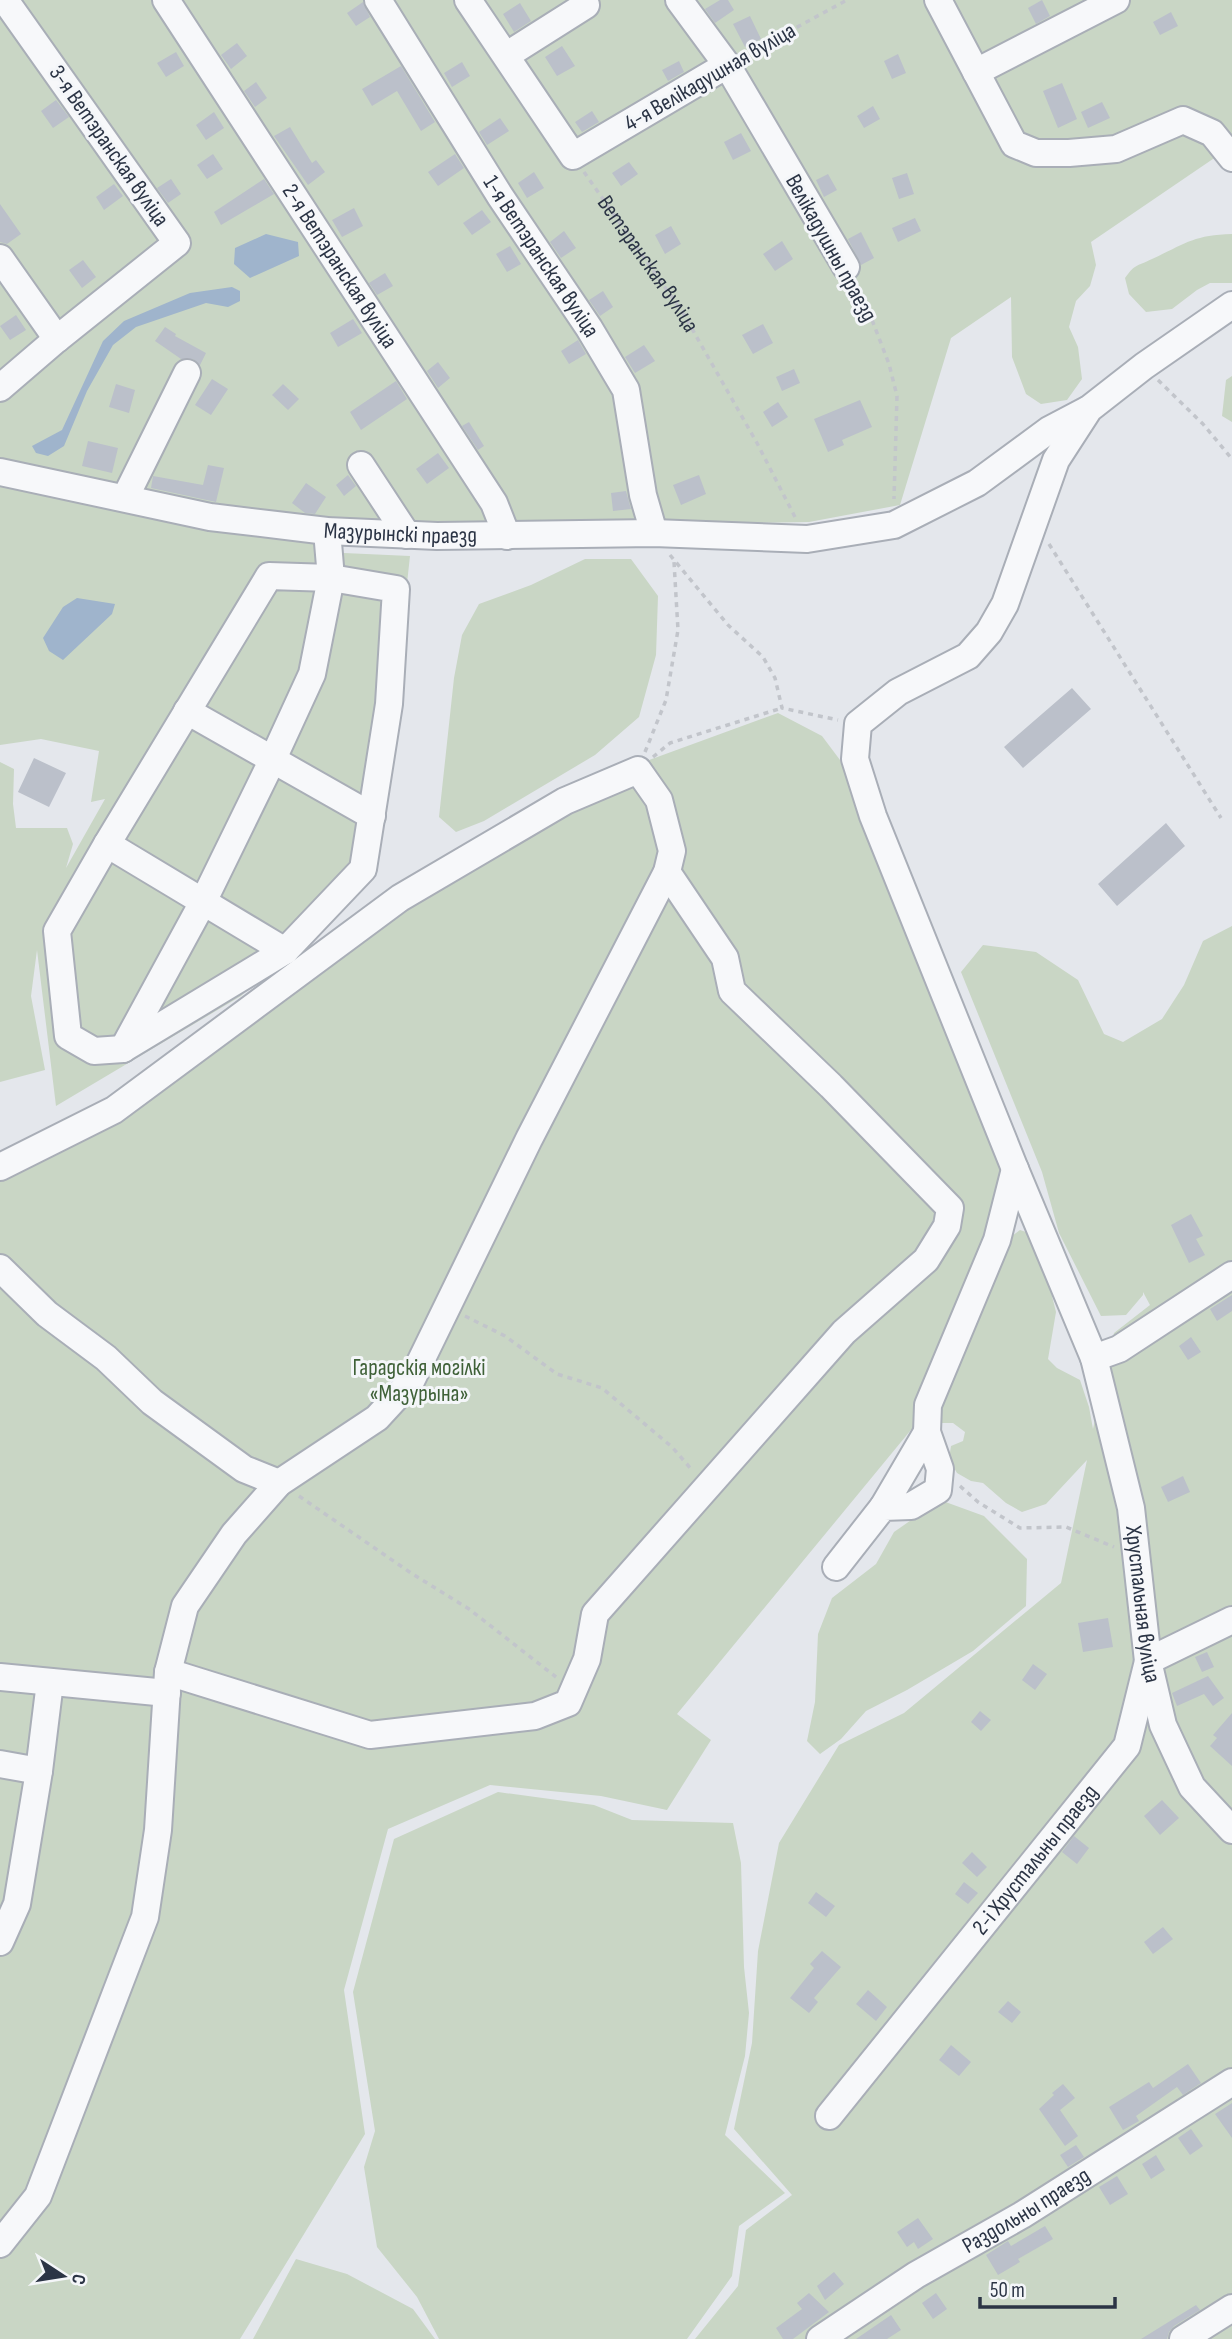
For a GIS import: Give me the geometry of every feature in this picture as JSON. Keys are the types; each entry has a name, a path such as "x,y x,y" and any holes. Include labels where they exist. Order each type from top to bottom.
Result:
{"street":[{"name":"3-я Ветэранская вуліца","path":"0,388 177,243 5,0"},
{"name":"2-я Ветэранская вуліца","path":"166,0 494,503 507,536"},
{"name":"1-я Ветэранская вуліца","path":"378,0 500,196 589,328 626,390 643,495 654,533"},
{"path":"468,0 573,156"},
{"name":"Велікадушны праезд","path":"679,0 727,65 846,267"},
{"path":"938,0 1014,145 1036,153 1116,149 1183,120 1212,133 1232,158"},
{"path":"976,72 1116,0"},
{"path":"507,55 586,5"},
{"name":"4-я Велікадушная вуліца","path":"573,156 727,65"},
{"path":"0,258 57,339"},
{"path":"858,724 898,692 968,656 989,632 1005,604 1056,460 1088,409 1144,366 1232,306"},
{"path":"125,498 187,373"},
{"name":"Мазурынскі праезд","path":"0,472 210,517 327,531 507,536 654,533 807,539 894,525 977,483 1049,430 1088,409"},
{"path":"361,465 407,535"},
{"path":"123,1049 203,902 312,674 331,578 327,531"},
{"path":"269,576 331,578 396,589 389,704 363,870 285,951 123,1049 94,1051 68,1036 57,931 187,710 269,576"},
{"path":"187,710 372,816"},
{"name":"Хрустальная вуліца","path":"858,724 855,759 873,816 1094,1358 1132,1508 1148,1661 1163,1726 1192,1787 1232,1830"},
{"path":"0,1167 114,1110 400,898 565,801 638,770 659,800 672,851 667,872 529,1139 411,1381 377,1418 279,1482 234,1534 185,1606 168,1682 158,1830 145,1917 38,2196 0,2244"},
{"path":"107,844 285,951"},
{"path":"0,1677 50,1682 168,1682 370,1735 535,1716 568,1703 587,1659 595,1614 844,1332 926,1260 947,1226 950,1208 831,1086 732,991 725,958 667,872"},
{"path":"883,1507 911,1506 938,1490 940,1469 927,1432 928,1405 998,1240 1015,1168"},
{"path":"0,1268 47,1314 106,1358 152,1402 244,1469 279,1482"},
{"path":"1094,1358 1119,1349 1232,1275"},
{"path":"836,1567 883,1507 927,1432"},
{"path":"1148,1661 1232,1619"},
{"name":"2-і Хрустальны праезд","path":"829,2116 1127,1746 1148,1661"},
{"path":"0,1942 39,1771 50,1682"},
{"path":"0,1764 39,1771"},
{"name":"Раздольны праезд","path":"820,2339 916,2275 1022,2215 1232,2082"},
{"path":"1183,2339 1232,2308"}],"path":[{"name":"4-я Велікадушная вуліца","path":"727,65 847,0"},
{"name":"Ветэранская вуліца","path":"573,156 683,313 757,443 807,539"},
{"name":"Велікадушны праезд","path":"846,267 869,312 889,364 897,396 894,525"},
{"path":"1144,366 1203,424 1232,459"},
{"path":"1035,522 1221,818"},
{"path":"654,533 728,625 763,657 775,678 782,708"},
{"path":"638,770 666,700 678,630 674,561"},
{"path":"638,770 670,743 782,708 858,724"},
{"path":"447,1307 505,1336 557,1374 602,1388 672,1447 707,1487"},
{"path":"940,1469 978,1503 1020,1528 1066,1527 1136,1554"},
{"path":"279,1482 411,1573 469,1609 533,1657 573,1692"}],"green space":[{"path":"0,0 1232,0 1232,146 1091,242 1096,265 1090,286 1076,301 1069,327 1078,347 1082,379 1067,400 1041,404 1026,394 1012,357 1011,297 951,338 900,505 809,522 325,525 0,469"},
{"path":"1232,234 1232,283 1210,283 1172,309 1146,312 1129,294 1125,278 1137,266 1198,238"},
{"path":"1232,376 1232,422 1222,416 1226,380"},
{"path":"0,481 313,540 322,552 410,556 375,874 241,996 56,1106 37,950 31,996 45,1070 0,1082 0,762 14,769 13,804 16,828 67,828 73,844 66,868 105,799 91,802 99,751 41,739 0,745"},
{"path":"585,559 631,559 658,596 656,655 639,717 595,755 484,821 456,832 439,817 454,678 462,635 479,604 531,585"},
{"name":"Гарадскія могілкі «Мазурына»","path":"778,713 822,736 840,760 1013,1176 915,1425 677,1714 711,1740 667,1810 601,1796 490,1785 388,1829 344,1990 365,2134 240,2339 0,2339 0,1152 111,1100 556,794"},
{"path":"1232,926 1232,2339 695,2339 738,2286 746,2230 792,2195 734,2129 752,2043 758,1951 779,1843 839,1745 904,1713 1061,1583 1087,1460 1046,1504 1022,1512 1006,1503 983,1483 971,1481 957,1473 949,1459 951,1446 963,1441 965,1432 953,1423 935,1420 956,1365 981,1314 1008,1239 1020,1230 1029,1233 1056,1312 1048,1359 1057,1368 1080,1380 1093,1429 1114,1333 1150,1305 1143,1292 1126,1315 1101,1316 1059,1233 1042,1172 961,972 983,945 1036,952 1078,980 1104,1034 1123,1042 1162,1019 1184,985 1203,941"},
{"path":"940,1500 984,1516 1027,1559 1026,1606 973,1651 866,1711 841,1739 820,1754 807,1741 815,1702 818,1634 832,1598 876,1564 894,1532"},
{"path":"498,1792 594,1805 632,1820 733,1823 741,1863 744,1967 749,2013 745,2056 725,2135 785,2193 739,2226 732,2276 687,2339 439,2339 417,2297 377,2247 364,2167 375,2131 353,1992 394,1839"},
{"path":"296,2259 347,2274 413,2309 435,2339 253,2339"}],"water":[{"path":"266,234 298,242 299,256 250,278 234,264 235,248"},
{"path":"232,287 240,291 240,301 228,307 206,303 136,327 113,345 87,391 64,446 48,456 36,453 32,446 62,430 103,341 124,321 190,293"},
{"path":"77,598 115,604 112,614 63,660 49,651 43,638 63,607"}],"building":[{"path":"720,0 728,0 734,10 715,23 705,9"},
{"path":"1042,0 1050,16 1036,24 1028,8"},
{"path":"363,2 370,17 356,26 347,13"},
{"path":"520,3 531,21 514,32 503,14"},
{"path":"1171,12 1178,26 1160,35 1153,22"},
{"path":"750,16 761,39 745,47 733,24"},
{"path":"237,43 247,56 231,69 221,55"},
{"path":"562,46 575,66 557,76 545,57"},
{"path":"176,52 184,66 166,77 157,63"},
{"path":"898,54 906,73 892,79 884,61"},
{"path":"679,61 684,72 668,81 662,70"},
{"path":"462,62 470,76 452,87 444,73"},
{"path":"401,66 435,122 421,131 397,91 372,106 362,89"},
{"path":"256,82 267,98 255,107 244,91"},
{"path":"1062,83 1077,119 1058,128 1043,91"},
{"path":"56,100 69,117 53,128 41,111"},
{"path":"1102,102 1110,118 1088,128 1081,112"},
{"path":"873,106 880,119 864,128 857,116"},
{"path":"592,111 599,122 582,132 575,122"},
{"path":"214,112 224,128 206,140 196,125"},
{"path":"500,118 509,131 487,145 479,132"},
{"path":"290,127 312,163 316,160 325,172 308,185 274,136"},
{"path":"741,133 751,151 733,160 724,142"},
{"path":"213,154 223,169 207,179 197,165"},
{"path":"455,154 464,168 438,186 428,172"},
{"path":"629,162 638,174 621,186 612,173"},
{"path":"534,172 544,188 527,198 518,183"},
{"path":"907,173 914,194 899,199 892,178"},
{"path":"828,174 837,190 824,197 816,180"},
{"path":"171,179 181,194 168,203 157,188"},
{"path":"264,179 274,194 221,225 214,212"},
{"path":"114,184 123,196 104,210 96,197"},
{"path":"0,204 21,234 7,244 0,242"},
{"path":"354,208 363,226 342,237 332,220"},
{"path":"482,210 491,222 472,235 463,223"},
{"path":"915,218 921,231 898,242 892,228"},
{"path":"671,226 681,244 665,254 655,235"},
{"path":"564,231 576,248 561,258 550,242"},
{"path":"861,232 874,258 861,265 848,239"},
{"path":"782,241 793,259 775,271 763,254"},
{"path":"510,246 521,264 507,272 496,254"},
{"path":"83,260 96,277 82,288 69,270"},
{"path":"385,273 393,286 377,295 369,283"},
{"path":"603,291 613,307 600,316 589,300"},
{"path":"16,315 26,330 10,340 0,326"},
{"path":"353,319 362,333 338,347 330,333"},
{"path":"763,324 773,343 753,354 742,335"},
{"path":"165,327 176,334 175,336 206,353 200,365 193,359 181,359 155,341"},
{"path":"578,340 586,354 569,364 561,351"},
{"path":"644,345 655,361 635,373 625,357"},
{"path":"438,362 450,378 438,388 427,371"},
{"path":"794,369 800,383 782,391 776,377"},
{"path":"212,379 228,389 211,415 195,405"},
{"path":"396,381 407,399 361,430 350,412"},
{"path":"116,384 135,390 129,413 109,407"},
{"path":"283,384 299,399 288,410 272,395"},
{"path":"860,400 872,427 842,440 844,445 828,452 814,419"},
{"path":"778,402 788,417 772,427 763,412"},
{"path":"469,422 484,446 478,450 462,426"},
{"path":"88,441 118,448 112,473 82,466"},
{"path":"438,453 449,468 427,484 416,469"},
{"path":"208,465 224,468 216,502 151,488 153,476 203,485"},
{"path":"348,475 356,486 344,496 336,485"},
{"path":"699,475 706,494 681,505 673,485"},
{"path":"306,483 326,497 315,514 305,513 292,503"},
{"path":"626,491 631,509 613,511 611,493"},
{"path":"1072,688 1091,709 1023,768 1004,747"},
{"path":"34,758 66,773 49,807 18,792"},
{"path":"1166,823 1185,846 1117,906 1098,884"},
{"path":"1191,1214 1203,1236 1196,1239 1205,1255 1189,1263 1171,1225"},
{"path":"1232,1295 1232,1311 1217,1321 1210,1309"},
{"path":"1191,1337 1201,1352 1188,1360 1179,1346"},
{"path":"1183,1476 1190,1492 1168,1502 1161,1487"},
{"path":"1108,1618 1113,1647 1083,1652 1078,1623"},
{"path":"1207,1652 1214,1667 1202,1672 1195,1657"},
{"path":"1033,1664 1047,1674 1035,1690 1022,1680"},
{"path":"1208,1676 1224,1698 1213,1706 1204,1694 1177,1706 1172,1693"},
{"path":"980,1711 991,1720 981,1731 971,1722"},
{"path":"1232,1713 1232,1766 1210,1746 1217,1738 1213,1735"},
{"path":"1162,1800 1179,1818 1160,1835 1144,1816"},
{"path":"1074,1836 1089,1848 1077,1864 1062,1852"},
{"path":"972,1852 987,1867 977,1877 962,1863"},
{"path":"964,1882 978,1893 968,1904 955,1894"},
{"path":"816,1892 835,1906 826,1917 808,1903"},
{"path":"1163,1927 1173,1939 1153,1954 1144,1942"},
{"path":"822,1951 841,1967 814,1998 818,2002 809,2013 790,1998 814,1968 810,1964"},
{"path":"868,1990 887,2007 876,2021 856,2004"},
{"path":"1008,2001 1021,2012 1012,2023 998,2012"},
{"path":"951,2045 971,2062 959,2076 939,2060"},
{"path":"1188,2064 1201,2083 1183,2095 1177,2087 1136,2116 1139,2121 1123,2130 1109,2107 1149,2082 1153,2088"},
{"path":"1063,2084 1075,2098 1060,2110 1078,2136 1065,2146 1039,2109"},
{"path":"1232,2103 1232,2138 1215,2114"},
{"path":"1191,2129 1203,2146 1190,2155 1178,2138"},
{"path":"1076,2145 1084,2157 1068,2167 1060,2155"},
{"path":"1156,2155 1165,2170 1151,2179 1142,2164"},
{"path":"1117,2176 1128,2194 1110,2205 1099,2187"},
{"path":"918,2218 933,2239 918,2249 914,2242 907,2247 897,2232"},
{"path":"1045,2226 1053,2239 1018,2259 1020,2262 998,2275 986,2255 1008,2241 1011,2246"},
{"path":"834,2272 844,2284 825,2300 817,2286"},
{"path":"809,2293 829,2312 793,2339 783,2339 776,2328 802,2309 797,2303"},
{"path":"936,2293 947,2309 933,2319 922,2303"},
{"path":"1196,2305 1200,2310 1174,2326 1167,2339 1141,2339"},
{"path":"891,2315 901,2330 887,2339 856,2339"}]}
